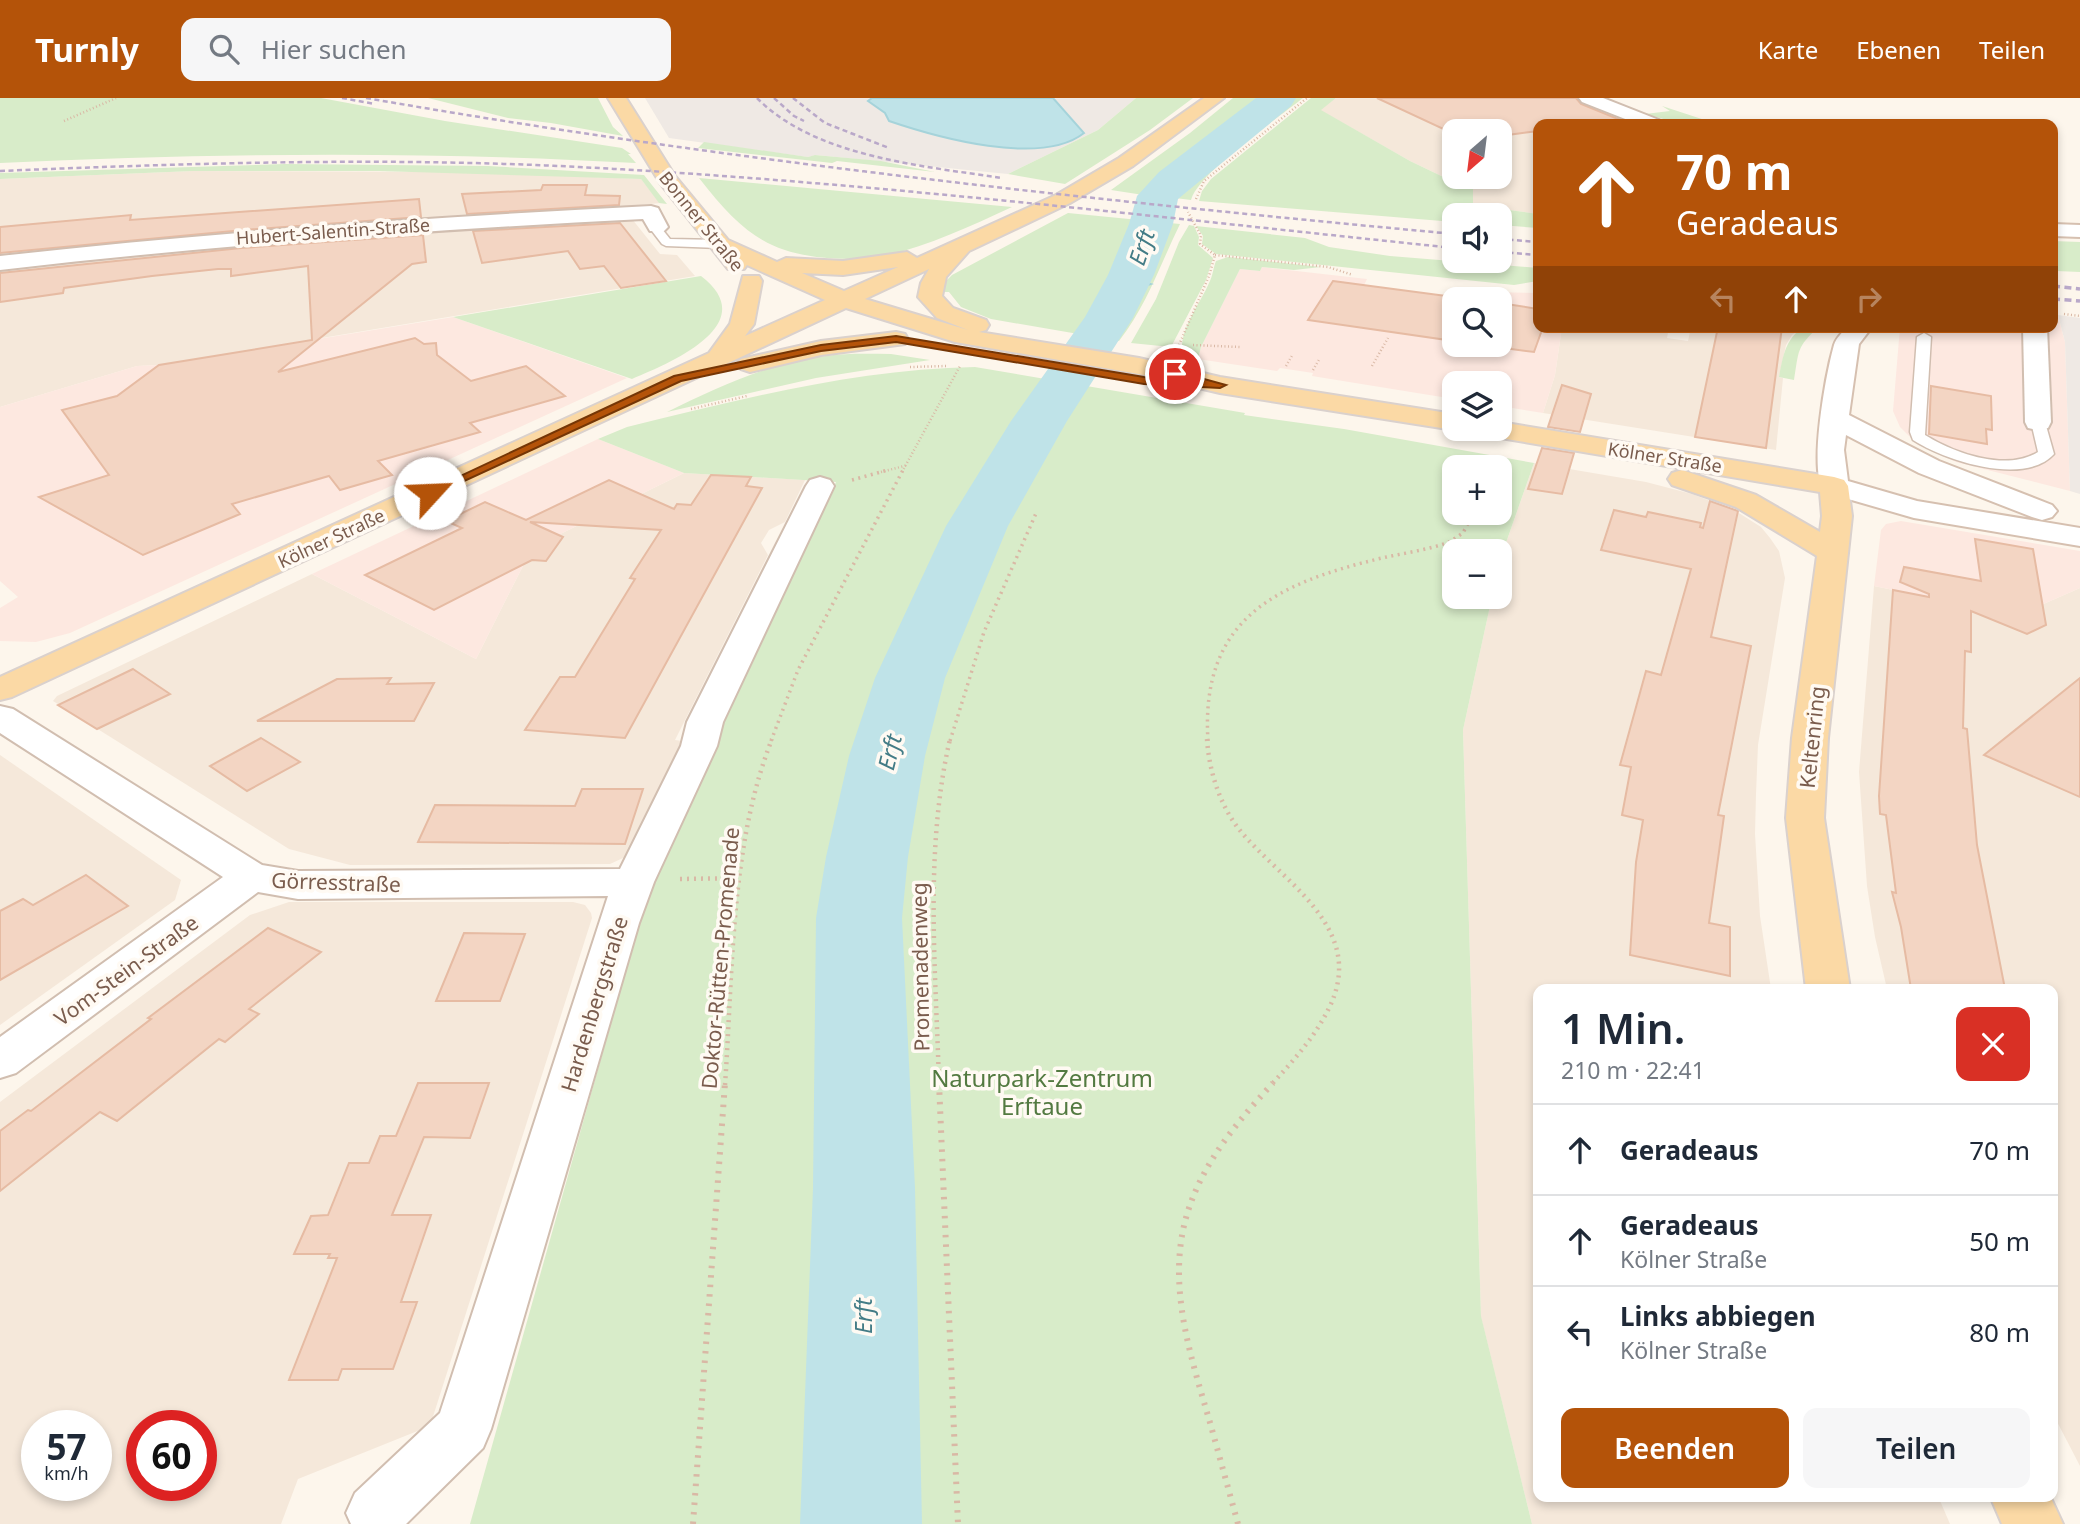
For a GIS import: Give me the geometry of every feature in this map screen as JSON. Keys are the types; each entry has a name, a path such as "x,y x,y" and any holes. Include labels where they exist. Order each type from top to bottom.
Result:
{"main road":[{"name":"Bonner Straße","path":"617,98 667,179 719,244 766,283 815,316"},
{"path":"716,361 766,283 804,267 843,268 889,263 960,248 1087,187 1126,163 1215,98"},
{"path":"960,248 935,275 929,288 930,297 937,306 993,349"},
{"name":"Kölner Straße","path":"0,690 960,248"},
{"path":"766,283 847,301 993,349 1104,351 1145,372"},
{"path":"815,316 896,339 993,349 1442,420"},
{"path":"678,379 806,350 896,339"},
{"name":"Kölner Straße","path":"1512,432 1834,486"},
{"path":"1512,435 1722,492 1759,508 1833,553"},
{"name":"Keltenring","path":"1827,984 1805,818 1810,738 1837,516 1834,486"},
{"path":"2022,1502 2033,1524"}],"street":[{"path":"1588,98 1640,119"},
{"name":"Hubert-Salentin-Straße","path":"0,264 145,247 416,224 650,212 658,229"},
{"path":"2058,230 2080,231"},
{"path":"1834,486 1830,450 1847,343 1855,333"},
{"path":"2035,333 2038,422"},
{"path":"1835,418 1928,467 2042,511"},
{"name":"Hardenbergstraße","path":"376,1513 463,1429 618,923 634,882 699,746 705,722 820,486"},
{"name":"Kölner Straße","path":"1834,486 1913,491 2080,517"},
{"name":"Kölner Straße","path":"1834,486 1914,509 2080,537"},
{"name":"Görresstraße","path":"0,717 251,877 298,885 634,882"},
{"name":"Vom-Stein-Straße","path":"0,1061 251,877"}],"lane":[{"name":"Hubert-Salentin-Straße","path":"658,229 666,242 719,244"},
{"path":"1924,337 1917,432 1918,437 1928,445 1984,461 2030,463 2046,454 2038,422"}],"path":[{"path":"64,121 116,98"},
{"path":"1196,200 1205,181 1307,98"},
{"path":"1188,212 1201,236 1200,244 1215,255 1328,267 1353,275"},
{"path":"1215,255 1209,276 1178,346 1200,344 1240,347"},
{"path":"2058,314 2080,316"},
{"path":"1372,366 1388,338"},
{"name":"Doktor-Rütten-Promenade","path":"693,1524 743,838 760,769 793,680 958,367 993,349"},
{"path":"820,486 873,476 908,465"},
{"name":"Promenadenweg","path":"958,1524 942,1195 936,996 934,873 938,813 946,759 970,674 1010,564 1037,510"},
{"path":"1238,1524 1183,1326 1179,1291 1188,1214 1205,1174 1227,1137 1293,1060 1324,1018 1334,998 1339,977 1338,958 1323,920 1300,890 1238,827 1224,803 1208,759 1208,688 1220,653 1241,621 1252,610 1279,594 1327,573 1440,545 1460,537 1469,525"},
{"path":"634,882 740,878"}],"shaded area":[{"path":"645,98 1136,98 1098,130 1008,174 816,155 808,157 669,138"},
{"path":"1336,98 1567,98 1615,119 1533,119 1533,213 1512,210 1512,203 1472,203 1472,189 1512,189 1512,119 1442,119 1442,176 1320,110"},
{"path":"193,171 473,172 641,179 660,203 265,229 0,257 0,179"},
{"path":"632,219 660,254 677,255 695,276 159,365 137,366 0,407 0,269 263,241"},
{"path":"1262,267 1367,279 1364,285 1442,295 1442,357 1512,357 1512,292 1533,293 1533,333 1561,333 1555,375 1543,413 1512,408 1512,371 1442,371 1442,397 1312,376 1313,373 1280,368 1277,371 1198,359 1201,347 1240,269 1260,271"},
{"path":"2058,315 2080,318 2080,494 2070,491 2065,342"},
{"path":"2058,316 2065,342 2070,491 1956,462 1917,444 1900,427 1893,411 1900,333 2058,333"},
{"path":"453,317 627,378 70,633 36,642 0,641 0,608 18,597 0,581 0,407 137,366 159,365"},
{"path":"1561,333 1668,333 1667,338 1688,341 1690,333 1795,333 1786,345 1779,377 1783,378 1776,450 1543,413 1555,375"},
{"path":"598,439 684,473 532,548 476,659 312,574"},
{"path":"1534,463 1646,482 1692,494 1734,510 1761,527 1779,551 1785,578 1758,745 1755,834 1760,916 1770,984 1533,984 1533,1502 1941,1502 1950,1524 1532,1524 1481,1317 1463,730 1489,609 1512,609 1512,539 1507,539"},
{"path":"684,473 805,480 785,522 769,530 761,543 768,555 675,740 689,742 636,852 610,864 350,865 289,849 53,701 57,696 312,574 476,659 532,548"},
{"path":"1901,521 2080,551 2080,588 2000,623 1971,606 1874,586 1881,530 1886,524"},
{"path":"1874,586 1971,606 2000,623 2080,588 2080,1466 2058,1424 2058,984 1886,984 1867,886 1859,772"},
{"path":"0,755 181,880 175,900 0,1025"},
{"path":"289,902 573,902 585,905 591,913 592,918 430,1426 298,1479 281,1524 0,1524 0,1102 250,915"}],"green space":[{"path":"0,98 321,98 445,121 622,148 631,154 628,154 636,163 318,155 0,163"},
{"path":"428,98 598,98 613,127 623,136 508,118"},
{"path":"1136,98 1193,98 1150,130 1065,184 1008,174 1098,130"},
{"path":"1233,98 1272,98 1160,184 1150,196 1111,190 1190,133"},
{"path":"1287,98 1303,98 1223,161 1197,188 1191,200 1167,197"},
{"path":"1311,98 1336,98 1321,110 1442,176 1442,189 1473,189 1473,203 1442,203 1442,221 1199,201 1202,191 1211,179"},
{"path":"1662,106 1702,119 1664,119 1645,114 1670,111"},
{"path":"704,142 808,157 815,155 881,161 935,172 698,148"},
{"path":"285,164 488,166 644,175 667,204 659,203 641,179 379,171 193,171 0,179 0,173"},
{"path":"699,178 1012,207 933,241 893,254 851,263 850,259 800,254 763,240 731,215"},
{"path":"1512,210 1533,213 1533,228 1512,226"},
{"path":"1068,213 1180,224 1145,299 1119,341 991,319 961,307 949,292 940,292 942,285 952,275"},
{"path":"1189,225 1194,226 1199,237 1198,245 1213,258 1206,280 1171,347 1131,343 1156,299 1179,242"},
{"path":"1196,226 1305,238 1329,247 1442,260 1442,273 1512,273 1512,266 1533,268 1533,282 1514,285 1216,254 1202,244 1203,236"},
{"path":"2058,241 2080,242 2080,272 2058,271"},
{"path":"1228,257 1321,267 1294,270 1262,267 1260,271 1240,269 1201,347 1198,359 1195,355 1182,352 1184,334 1210,280 1216,261"},
{"path":"701,276 718,294 722,310 717,325 704,340 687,352 632,379 453,317"},
{"path":"1796,333 1813,333 1800,350 1794,380 1779,377 1792,337"},
{"path":"891,354 930,360 816,378 667,412 725,385 785,364 834,355"},
{"name":"Naturpark-Zentrum Erftaue","path":"975,367 1489,455 1442,455 1442,525 1512,525 1512,459 1534,463 1507,539 1442,539 1442,609 1489,609 1463,730 1481,1316 1532,1524 470,1524 656,863 836,482 684,473 598,439 627,427 756,396 887,373"}],"water":[{"path":"872,98 1053,98 1084,133 1065,143 1042,148 988,146 889,121 885,113 868,101"}],"building":[{"path":"1377,98 1576,98 1581,104 1618,119 1533,119 1533,132 1512,134 1512,119 1442,119 1442,128"},
{"path":"543,185 587,185 585,195 620,196 619,205 467,214 462,194 541,190"},
{"path":"419,199 421,217 244,230 0,253 0,227 131,215 130,220"},
{"path":"620,223 666,281 621,288 604,266 580,269 568,251 482,263 473,231"},
{"path":"423,235 426,262 412,264 278,372 415,338 424,344 436,343 437,355 471,381 526,366 565,396 470,423 480,432 378,461 392,475 340,490 329,476 232,504 240,514 143,555 39,497 109,475 62,410 117,396 159,365 312,340 308,266 231,276 231,269 218,269 152,276 64,288 63,293 0,302 0,273 241,248"},
{"path":"1333,281 1442,295 1442,339 1308,320"},
{"path":"1512,305 1533,308 1533,333 1541,333 1534,352 1512,349"},
{"path":"1717,333 1781,333 1766,448 1695,437"},
{"path":"1562,385 1591,394 1580,432 1548,427"},
{"path":"1931,386 1991,396 1992,430 1986,429 1987,444 1929,434"},
{"path":"1542,448 1574,453 1562,494 1528,489"},
{"path":"711,475 751,477 746,486 762,488 625,738 525,730 560,677 575,677 635,579 630,578 661,530 530,522 563,537 546,561 532,560 434,610 365,575 462,528 446,521 485,502 526,520 609,480 674,509 677,504 691,505"},
{"path":"1710,501 1738,511 1711,637 1751,646 1718,815 1724,816 1709,923 1730,927 1730,976 1630,955 1636,862 1643,820 1622,815 1631,767 1620,765 1646,671 1661,675 1691,569 1601,550 1614,510 1646,517 1648,512 1701,523 1700,527 1703,528"},
{"path":"1975,539 2033,549 2046,625 2027,634 1971,611 1971,652 1965,651 1963,728 1967,729 1977,845 2004,984 1910,984 1892,892 1896,893 1886,815 1880,814 1879,796 1893,590 1929,597 1929,594 1900,582 1904,567 1981,581"},
{"path":"133,669 170,694 97,729 58,705"},
{"path":"391,678 387,684 434,683 414,721 257,721 337,679"},
{"path":"2080,678 2080,797 1984,755"},
{"path":"261,738 300,762 247,791 210,766"},
{"path":"582,789 643,789 625,844 418,842 435,805 575,806"},
{"path":"86,875 128,906 0,980 0,911 23,899 33,905"},
{"path":"268,928 321,952 249,1009 259,1014 225,1042 219,1039 117,1121 100,1112 0,1191 0,1131 28,1110 31,1111 151,1019 148,1018"},
{"path":"464,933 525,934 500,1001 436,1001"},
{"path":"418,1083 489,1083 470,1138 424,1137 392,1215 431,1215 401,1302 417,1302 393,1369 342,1369 338,1380 289,1380 337,1258 328,1258 330,1254 294,1254 311,1216 328,1215 349,1163 369,1163 380,1136 396,1136"}],"waterway":[{"name":"Erft","path":"861,1524 864,1188 859,918 867,857 887,756 910,678 977,526 1039,421 1109,318 1131,275 1151,224 1158,196 1173,181 1278,98"},
{"path":"1123,291 1150,284"}],"railway":[{"path":"342,98 375,104"},
{"path":"366,98 501,121 773,160 1045,193 1442,233"},
{"path":"757,98 781,118 809,134 839,146 905,163 1002,178"},
{"path":"774,98 794,116 804,121"},
{"path":"793,98 825,123 889,148"},
{"path":"0,171 290,162 434,162 579,167 907,191 1442,247"},
{"path":"1512,240 1533,242"},
{"path":"1512,253 1533,255"},
{"path":"2058,287 2080,289"},
{"path":"2058,299 2080,301"}],"route":[{"path":"430,493 678,379 821,348 896,339 1144,380 1220,385 1175,374"}]}
